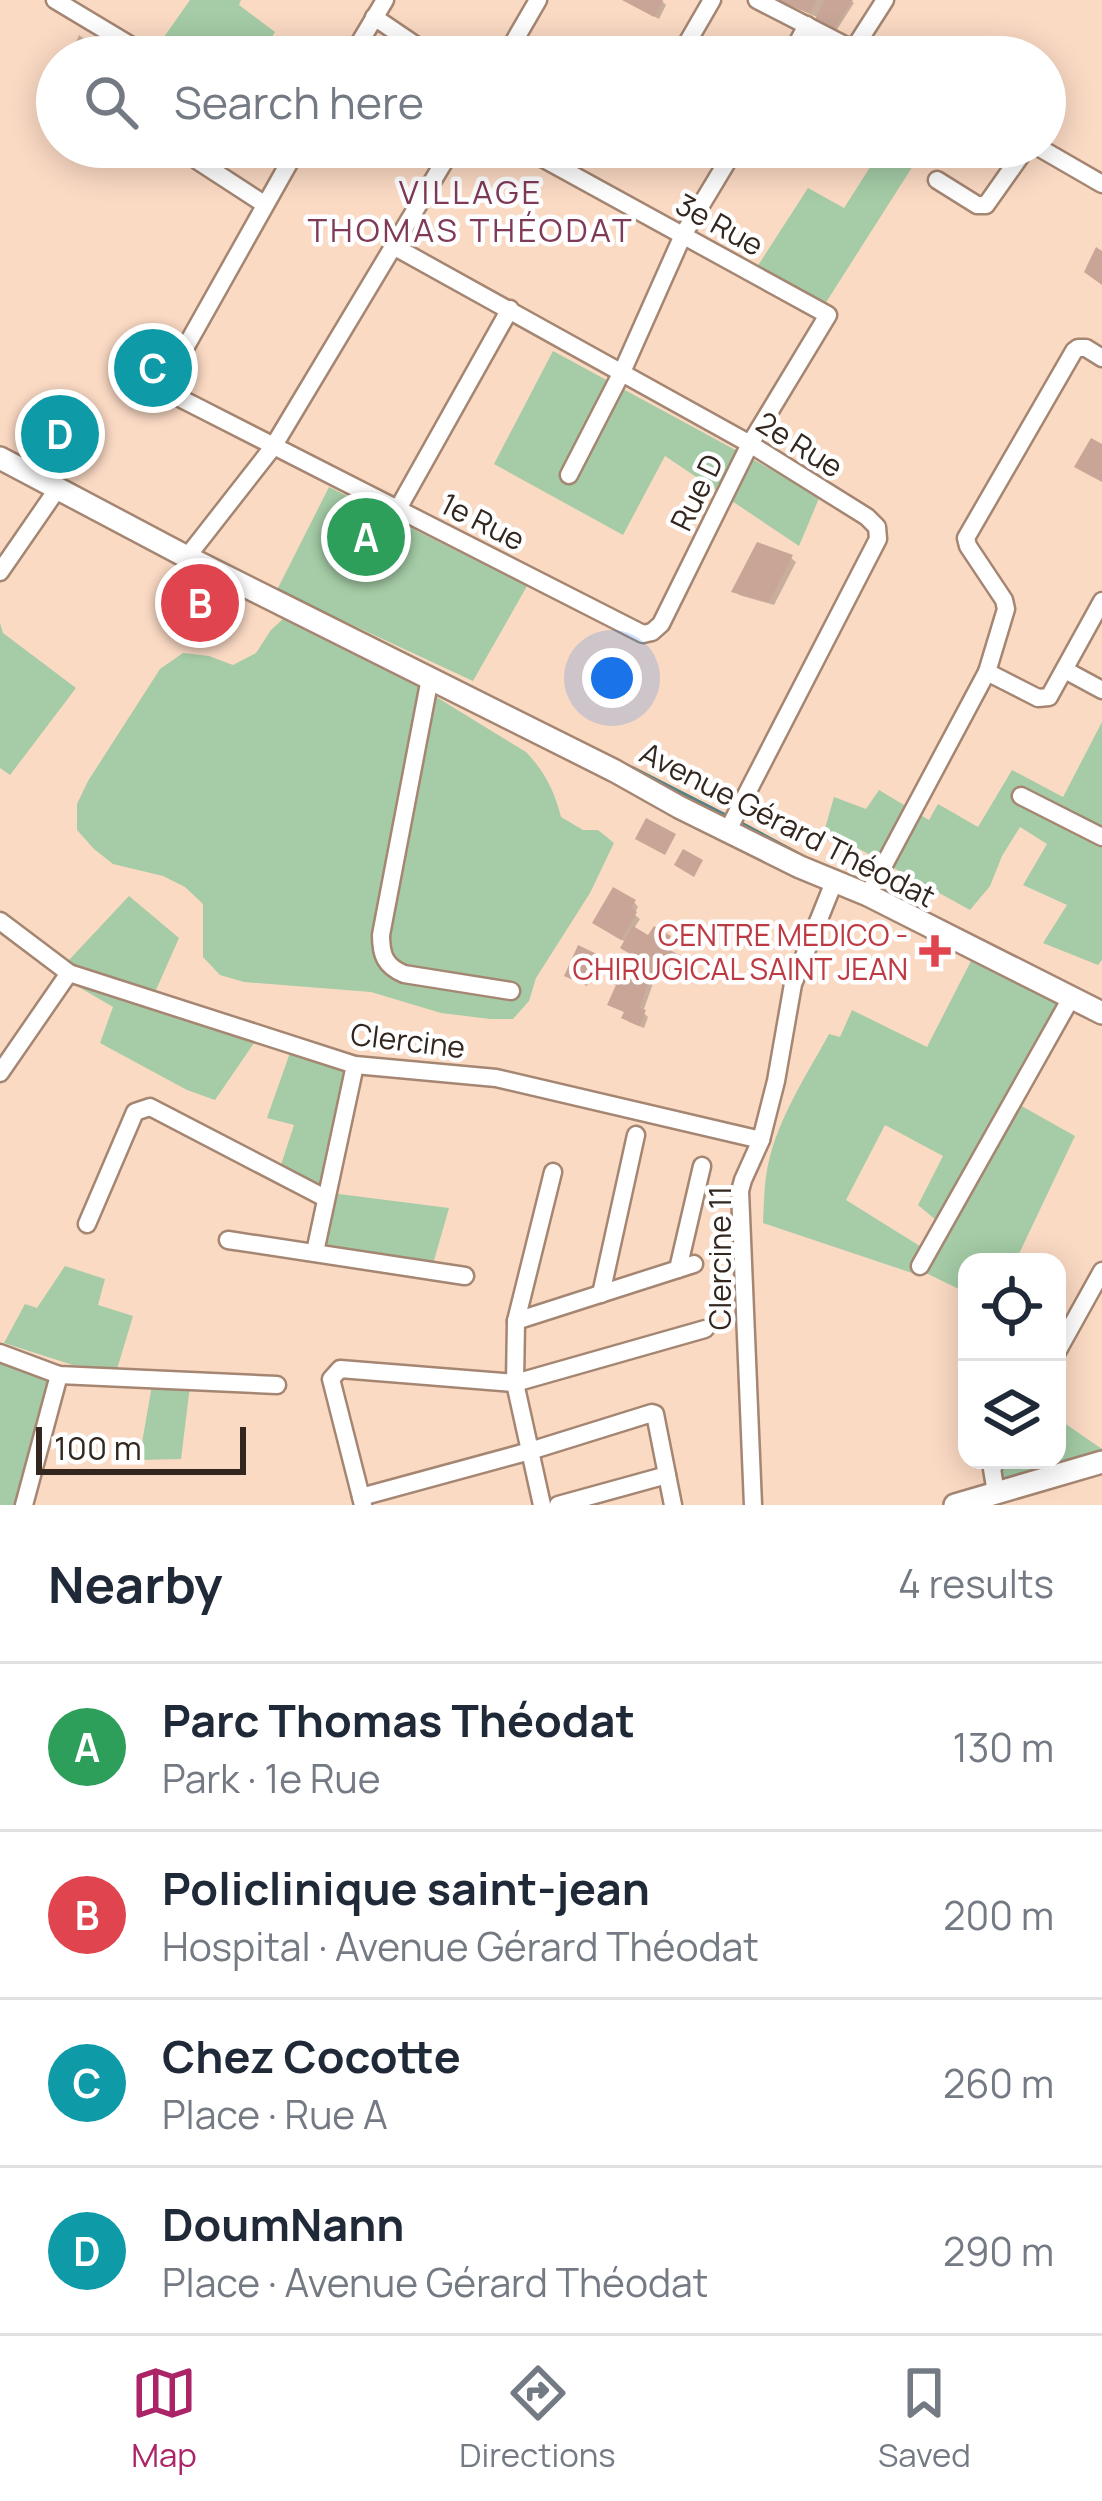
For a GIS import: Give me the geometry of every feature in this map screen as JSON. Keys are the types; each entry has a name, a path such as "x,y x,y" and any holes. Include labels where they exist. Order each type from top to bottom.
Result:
{"street":[{"path":"56,0 115,36"},
{"path":"363,36 385,0"},
{"path":"517,36 538,0"},
{"path":"692,36 712,0"},
{"path":"757,0 828,36"},
{"path":"868,36 885,0"},
{"path":"374,17 402,36"},
{"path":"801,36 807,25"},
{"path":"1066,163 1102,184"},
{"path":"209,168 264,204 285,168"},
{"path":"187,557 273,447 441,168"},
{"name":"3e Rue","path":"560,168 828,315"},
{"path":"569,475 622,372 683,235 723,168"},
{"path":"937,180 977,205 986,205 1012,168"},
{"name":"1e Rue","path":"264,204 161,388 643,634 652,632"},
{"name":"2e Rue","path":"395,247 750,444 877,527 878,539 728,830"},
{"path":"399,507 510,309"},
{"name":"Rue D","path":"652,632 662,625 750,444 828,315"},
{"path":"869,892 986,672 1006,608 966,538 1074,351 1086,349 1102,358"},
{"name":"Avenue Gérard Théodat","path":"0,458 728,830 834,882 869,892 1102,1013"},
{"path":"0,572 58,488"},
{"path":"986,672 1044,699 1049,697 1102,602"},
{"path":"1066,670 1102,690"},
{"path":"430,678 381,949 393,969 404,974 511,991"},
{"path":"1021,796 1102,837"},
{"name":"Clercine 11","path":"753,1505 740,1192 761,1140 793,984 834,882"},
{"name":"Clercine","path":"0,921 69,973 355,1065 496,1078 761,1140"},
{"path":"0,1073 69,973"},
{"path":"920,1266 1071,998"},
{"path":"315,1252 355,1065"},
{"path":"87,1224 136,1112 150,1107 325,1198"},
{"path":"601,1294 636,1135"},
{"path":"516,1321 686,1267 702,1166"},
{"path":"542,1505 515,1383 516,1321 553,1172"},
{"path":"228,1240 465,1276"},
{"path":"1066,1336 1102,1271"},
{"path":"673,1505 656,1414 652,1413 362,1501 331,1379 340,1369 515,1383 705,1329"},
{"path":"0,1353 58,1376 277,1385"},
{"path":"23,1505 58,1376"},
{"path":"955,1505 1102,1462"},
{"path":"992,1469 996,1493"},
{"path":"559,1505 668,1475"}],"green space":[{"path":"190,0 241,0 239,5 275,32 273,36 165,36"},
{"path":"870,168 912,168 825,304 757,267 808,188 844,208"},
{"path":"553,351 820,496 799,546 665,456 623,535 494,464"},
{"path":"329,487 527,586 473,681 277,590"},
{"path":"283,619 377,663 526,752 548,782 561,817 583,830 598,830 614,843 590,893 536,978 529,1001 513,1019 441,1013 371,992 244,982 220,975 203,957 203,904 185,887 163,876 113,864 77,830 77,804 88,781 160,669 183,653 233,665 256,653"},
{"path":"0,623 3,633 76,688 10,775 0,768"},
{"path":"1102,722 1102,960 1098,965 1043,943 1067,905 1023,885 1047,844 1020,827 990,886 970,910 854,846 822,839 834,797 866,809 879,790 929,820 938,804 978,827 1012,770 1063,797"},
{"path":"129,896 179,938 151,1010 254,1043 215,1100 100,1043 113,1007 77,986 69,960"},
{"path":"971,961 1057,1004 937,1221 918,1205 943,1156 885,1125 846,1200 923,1248 912,1273 763,1223 773,1148 829,1034 840,1037 852,1010 927,1047"},
{"path":"292,1047 348,1073 322,1187 280,1168 294,1125 267,1118"},
{"path":"1018,1104 1075,1136 1019,1253 958,1253 958,1289 926,1273"},
{"path":"331,1193 449,1208 433,1264 323,1247"},
{"path":"65,1266 105,1279 98,1305 133,1316 117,1369 73,1365 4,1343 25,1304 37,1308"},
{"path":"0,1359 55,1379 19,1505 0,1505"},
{"path":"152,1385 190,1386 181,1459 139,1460"},
{"path":"1066,1424 1102,1449 1066,1463"},
{"path":"1003,1469 1046,1469 1007,1481"}],"building":[{"path":"622,0 663,0 654,17"},
{"path":"777,0 816,0 810,13"},
{"path":"825,0 853,0 832,31 814,21"},
{"path":"1096,247 1102,251 1102,285 1084,272"},
{"path":"148,359 164,365 154,380 141,371"},
{"path":"54,407 88,424 66,463 31,443"},
{"path":"1091,438 1102,444 1102,482 1074,467"},
{"path":"757,542 793,555 769,602 731,592"},
{"path":"193,579 220,596 201,624 187,615 192,608 179,599"},
{"path":"646,818 676,834 665,855 635,839"},
{"path":"683,849 703,860 694,877 674,865"},
{"path":"613,887 636,900 631,908 637,912 621,940 592,923"},
{"path":"633,926 648,935 654,926 671,936 665,947 688,960 676,980 654,967 639,1008 646,1010 639,1026 607,1005 616,985 611,983 616,970 622,973 635,957 620,948"},
{"path":"578,945 601,956 587,986 564,976"}],"waterway":[{"path":"277,590 536,720"},
{"path":"632,768 728,817"},
{"path":"738,822 796,853"}],"place":[{"name":"Chez Cocotte","path":"153,368"},
{"name":"DoumNann","path":"60,434"},
{"name":"Parc Thomas Théodat","path":"366,537"},
{"name":"Policlinique saint-jean","path":"200,603"},
{"name":"CENTRE MEDICO - CHIRUGICAL SAINT JEAN","path":"935,951"}],"district":[{"name":"VILLAGE THOMAS THÉODAT","path":"471,210"}]}
